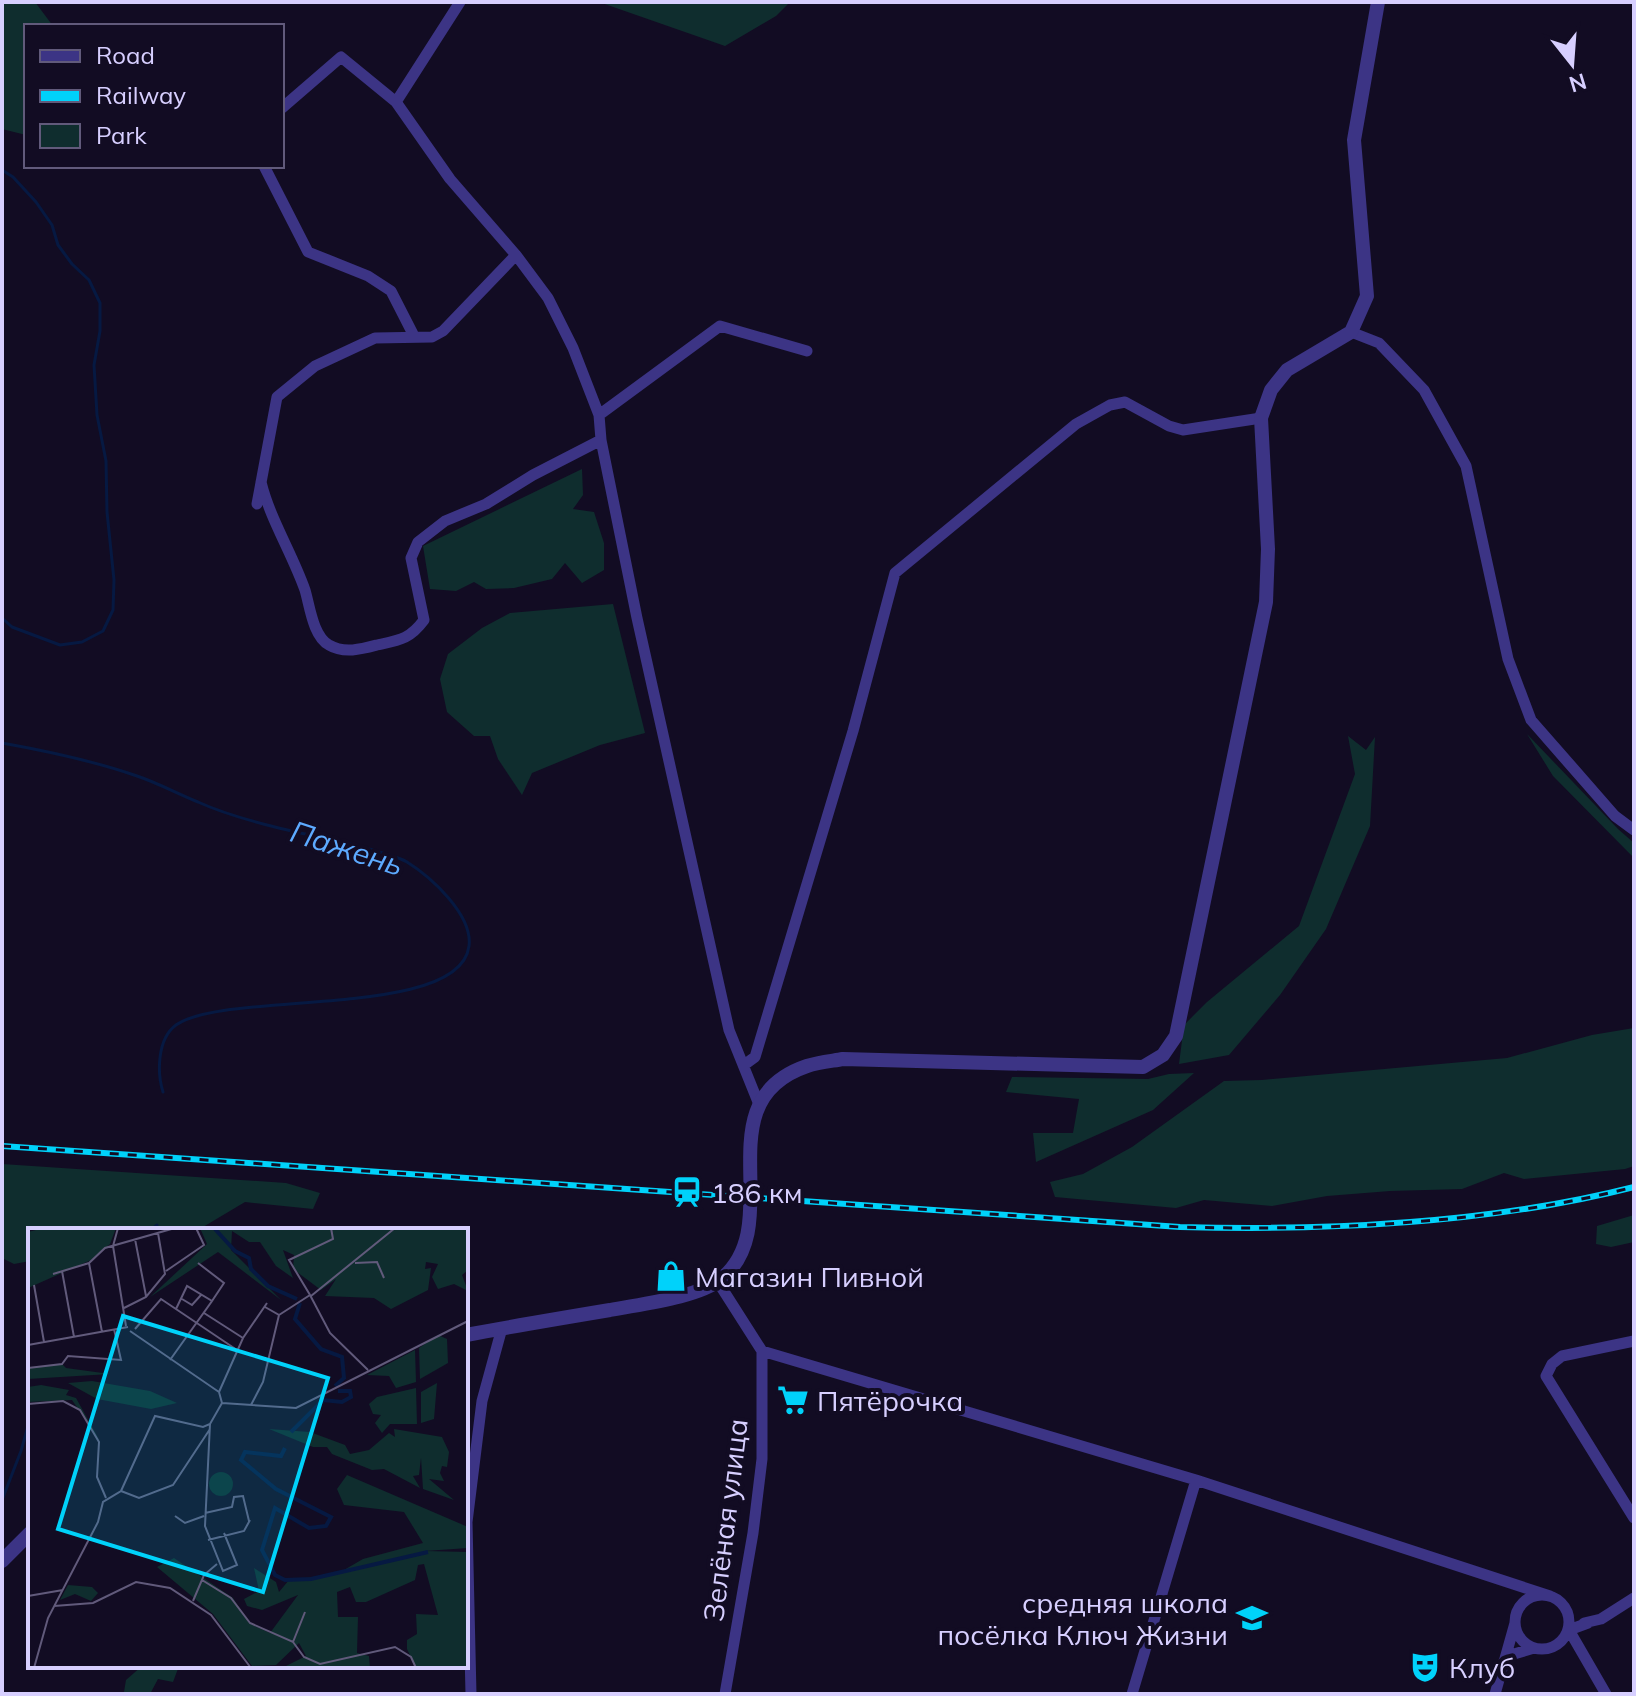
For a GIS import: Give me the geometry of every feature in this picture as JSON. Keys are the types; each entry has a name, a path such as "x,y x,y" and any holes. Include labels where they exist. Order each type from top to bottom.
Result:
{"street":[{"path":"396,102 460,2"},
{"path":"468,1335 675,1298 718,1282 740,1261 750,1234 752,1132 758,1102 776,1082 807,1066 843,1059 1143,1067 1163,1055 1176,1036 1266,602 1268,549 1261,418 1271,390 1287,370 1351,332 1367,296 1354,140 1378,2"},
{"path":"284,106 341,57 396,102 450,179 516,255 548,298 573,348 599,415 601,440 637,618 729,1030 758,1102"},
{"path":"265,168 308,252 368,276 391,291 414,336"},
{"path":"257,504 277,397 315,366 375,338 432,337 443,331 516,255"},
{"path":"599,415 720,326 807,351"},
{"path":"1351,332 1379,343 1424,390 1466,466 1508,659 1531,720 1615,816 1634,830"},
{"path":"744,1065 755,1057 857,717 895,573 1076,424 1110,405 1125,402 1169,426 1183,430 1261,418"},
{"path":"261,482 267,507 288,546 326,644 341,650 361,649 413,634 424,620 411,558 418,542 445,521 486,504 533,475 601,440"},
{"path":"718,1282 762,1351 1196,1480 1550,1596 1563,1604 1569,1623 1606,1694"},
{"path":"468,1514 482,1401 502,1328"},
{"path":"1634,1341 1562,1356 1552,1364 1546,1376 1634,1518"},
{"name":"Зелёная улица","path":"725,1694 762,1459 762,1351"},
{"path":"1132,1694 1196,1480"},
{"path":"2,1561 28,1535"},
{"path":"468,1565 471,1694"},
{"path":"1503,1581 1512,1591 1519,1637 1534,1648"},
{"path":"1495,1694 1516,1618 1525,1600 1540,1595 1550,1596"},
{"path":"1569,1623 1601,1619 1634,1598"},
{"path":"1504,1661 1514,1654 1534,1648 1551,1648 1563,1639 1569,1623"}],"green space":[{"path":"2,2 35,2 52,24 24,24 24,134 2,129"},
{"path":"599,2 790,2 776,16 725,46"},
{"path":"582,469 583,495 573,509 594,512 604,543 604,570 582,583 565,563 552,579 514,588 486,589 474,582 456,591 430,589 423,546"},
{"path":"613,604 645,733 600,745 532,773 522,795 498,759 490,736 474,736 447,712 440,679 448,654 482,628 510,613"},
{"path":"1527,734 1634,843 1634,858 1553,776"},
{"path":"1348,736 1366,750 1375,737 1370,826 1326,929 1280,995 1229,1055 1179,1064 1184,1025 1207,1002 1299,926 1355,774"},
{"path":"1634,1028 1634,1166 1625,1169 1524,1179 1504,1173 1462,1189 1327,1196 1272,1206 1204,1200 1176,1208 1055,1197 1050,1182 1083,1174 1132,1147 1224,1081 1507,1058 1592,1035"},
{"path":"1194,1073 1153,1110 1036,1162 1033,1133 1073,1133 1079,1099 1006,1092 1012,1077 1148,1079"},
{"path":"2,1164 286,1183 320,1193 313,1209 245,1202 203,1227 28,1228 28,1261 14,1264 2,1258"},
{"path":"1634,1215 1634,1242 1611,1247 1596,1244 1597,1226"},
{"path":"140,1668 178,1668 173,1682 158,1679 150,1694 126,1694 126,1680"}],"waterway":[{"name":"Пажень","path":"2,170 13,177 36,202 52,225 58,245 89,280 100,303 100,331 94,365 97,415 106,461 107,512 114,580 113,610 103,631 82,642 60,645 12,627 2,618"},
{"name":"Пажень","path":"2,743 104,766 145,779 232,815 401,859 438,887 464,922 469,946 456,969 426,985 338,1000 241,1008 202,1015 176,1025 165,1039 160,1057 163,1092"},
{"name":"Пажень","path":"153,1228 157,1225"},
{"name":"Пажень","path":"2,1500 28,1426"}],"railway":[{"path":"2,1146 1180,1227 1351,1226 1466,1217 1579,1200 1634,1187"}],"place":[{"name":"186 км","path":"687,1192"},
{"name":"Магазин Пивной","path":"671,1276"},
{"name":"Пятёрочка","path":"793,1400"},
{"name":"средняя школа посёлка Ключ Жизни","path":"1252,1618"},
{"name":"Клуб","path":"1425,1667"}]}
